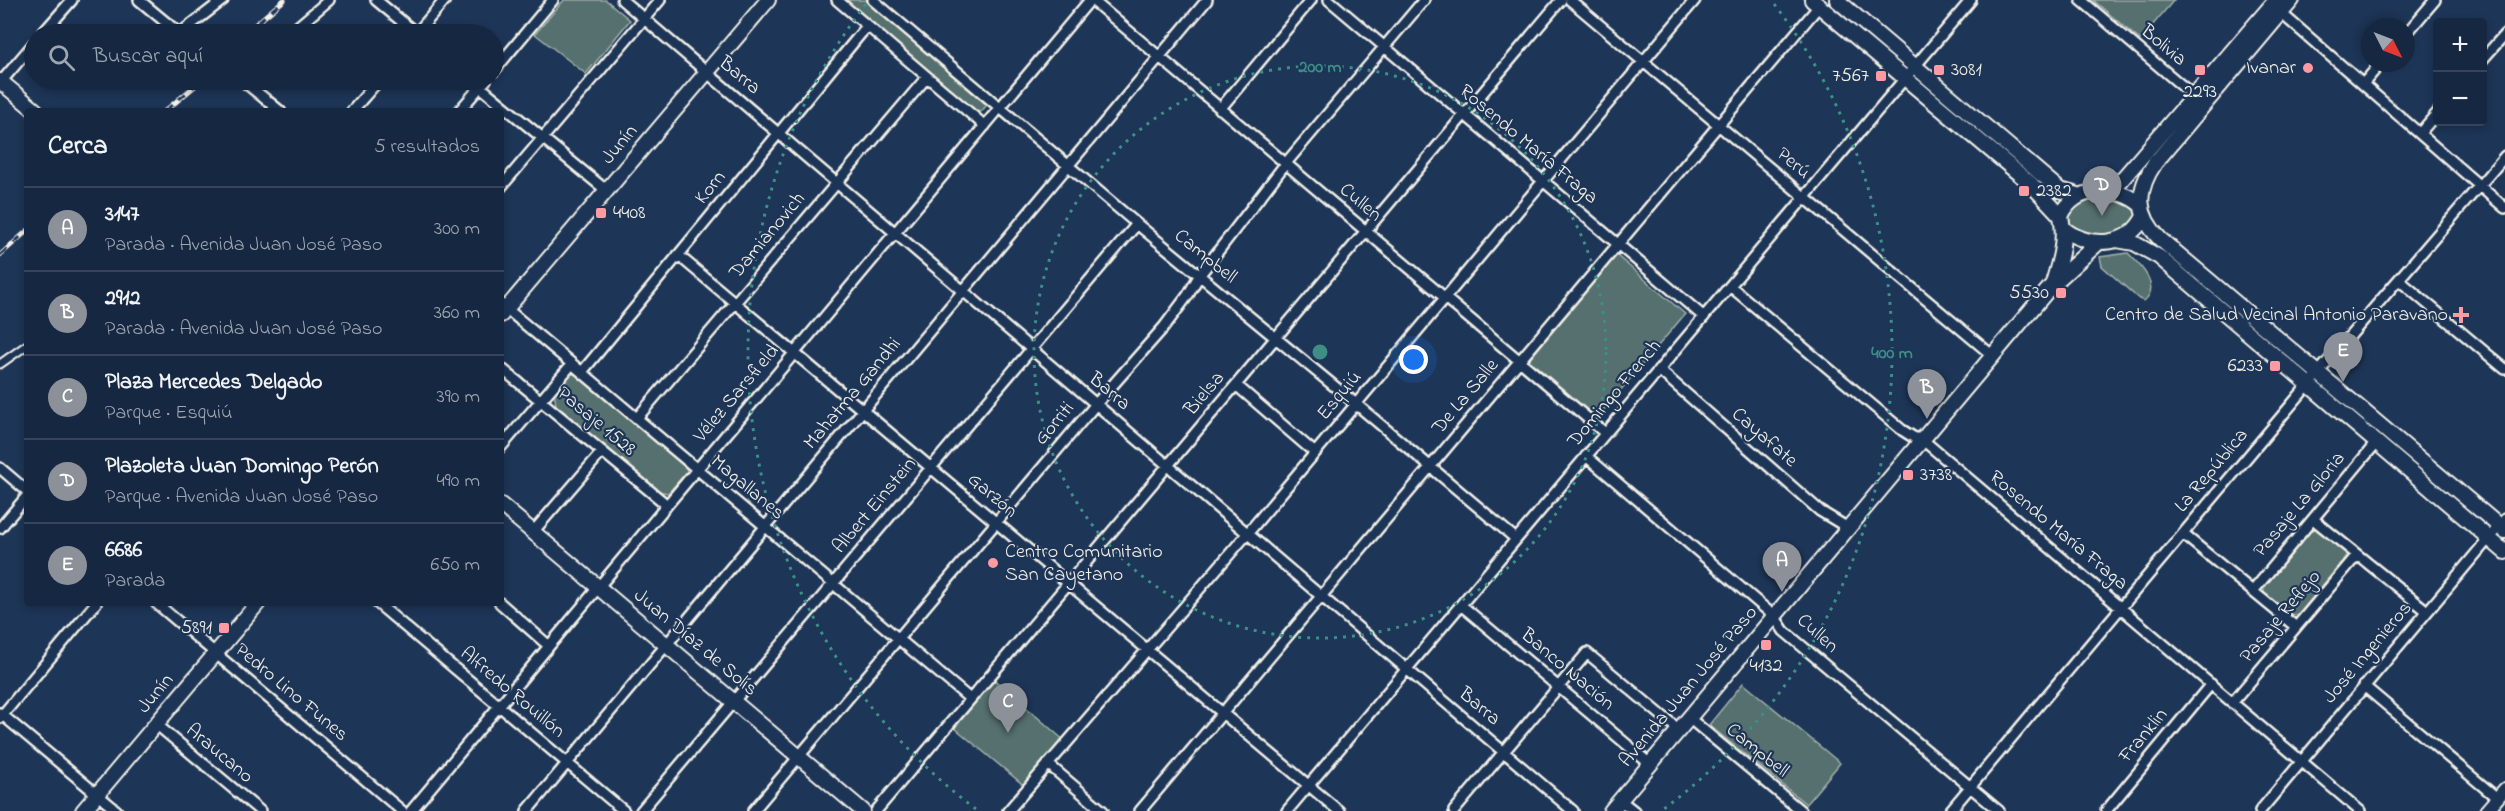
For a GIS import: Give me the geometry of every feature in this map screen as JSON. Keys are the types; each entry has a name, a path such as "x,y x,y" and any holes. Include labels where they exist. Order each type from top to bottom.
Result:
{"main road":[{"name":"Junín","path":"504,308 768,0"},
{"path":"1837,0 2060,190 2078,195 2112,191 2128,196 2143,211"},
{"path":"2112,191 2276,0"},
{"path":"2292,0 2145,177 2140,190 2143,211 2150,228 2160,239 2503,525"},
{"path":"1816,3 2031,184 2073,237 2085,241 2117,240 2134,243 2154,253 2505,552"},
{"path":"1,81 32,108"},
{"path":"2062,223 2071,201 2078,195"},
{"path":"2117,240 2134,232 2143,211"},
{"name":"Avenida Juan José Paso","path":"2052,285 2063,250 2062,223"},
{"name":"Avenida Juan José Paso","path":"1611,811 2052,285 2099,242"},
{"name":"Juan Díaz de Solís","path":"504,508 863,811"},
{"name":"Junín","path":"83,811 255,606"}],"street":[{"path":"51,24 72,0"},
{"path":"139,0 167,24"},
{"path":"192,24 223,0"},
{"path":"301,24 329,0"},
{"path":"375,0 405,24"},
{"path":"425,24 445,0"},
{"path":"504,58 553,0"},
{"name":"Barra","path":"622,0 1573,811"},
{"path":"504,184 660,0"},
{"path":"837,0 985,126"},
{"name":"Campbell","path":"873,0 1199,276 1516,539"},
{"name":"Vélez Sarsfield","path":"411,811 1091,0"},
{"name":"Cullen","path":"1091,0 1605,434"},
{"name":"Mahatma Gandhi","path":"527,811 1207,0"},
{"path":"1220,108 1311,0"},
{"name":"Rosendo María Fraga","path":"1329,0 1704,317"},
{"name":"Gorriti","path":"753,811 1096,404 1164,327 1199,276 1286,163 1424,0"},
{"name":"Bielsa","path":"876,811 1561,0"},
{"name":"Perú","path":"1570,0 1993,356"},
{"name":"Esquiú","path":"1008,811 1247,534 1695,0"},
{"name":"Domingo French","path":"1287,811 1971,0"},
{"name":"Bolivia","path":"2082,0 2194,96"},
{"path":"2415,23 2434,0"},
{"name":"De La Salle","path":"1140,811 1718,125 1816,3"},
{"path":"2282,13 2505,208"},
{"name":"Korn","path":"582,372 867,26"},
{"path":"2487,54 2505,34"},
{"path":"1,81 24,55"},
{"path":"2363,84 2373,72"},
{"name":"Damianovich","path":"637,418 927,77"},
{"path":"254,90 276,108"},
{"path":"355,108 370,90"},
{"path":"462,108 477,90"},
{"path":"491,90 543,138 607,190"},
{"path":"2420,133 2433,118"},
{"name":"La República","path":"1950,811 2318,373 2505,156"},
{"name":"Albert Einstein","path":"641,811 1137,224"},
{"name":"Garzón","path":"678,255 1339,811"},
{"path":"2399,280 2505,369"},
{"name":"Rosendo María Fraga","path":"1730,286 1902,430 1923,440 2360,811"},
{"name":"Magallanes","path":"504,310 582,372 970,699"},
{"path":"0,364 24,347"},
{"path":"504,443 572,364"},
{"name":"Pasaje 1528","path":"504,370 667,505"},
{"name":"Cayafate","path":"1659,370 1820,511 1848,528"},
{"path":"1236,385 1315,453"},
{"name":"Pasaje La Gloria","path":"2253,591 2376,443"},
{"path":"532,532 602,452"},
{"name":"Cullen","path":"1586,456 1774,616 1784,631 1999,811"},
{"path":"0,468 24,488"},
{"path":"0,528 24,500"},
{"path":"2313,519 2427,611"},
{"name":"José Ingenieros","path":"2260,811 2488,537 2503,525"},
{"path":"2183,534 2296,627"},
{"name":"Pasaje Reflejo","path":"2232,703 2358,555"},
{"name":"Banco Nación","path":"1461,604 1650,764"},
{"path":"93,606 1,715 117,811"},
{"name":"Pedro Lino Funes","path":"160,606 402,811"},
{"name":"Alfredo Rouillón","path":"381,606 624,811"},
{"path":"503,606 549,646"},
{"path":"1454,811 1587,653 1679,730"},
{"name":"Franklin","path":"2106,811 2211,684"},
{"path":"2364,686 2501,793 2486,811"},
{"name":"Campbell","path":"1689,718 1802,811"},
{"name":"Araucano","path":"156,724 260,811"},
{"path":"1048,764 1103,811"},
{"path":"1620,800 1634,811"}],"green space":[{"path":"564,0 606,0 630,20 586,74 535,34"},
{"path":"843,0 866,0 983,98 986,106 981,112 972,110"},
{"path":"2093,0 2174,0 2140,40"},
{"path":"2111,198 2127,204 2135,211 2136,217 2132,224 2112,233 2099,235 2085,233 2069,226 2067,217 2081,201"},
{"path":"2128,253 2150,282 2151,289 2144,301 2102,266 2100,257"},
{"path":"1615,254 1685,314 1597,418 1528,359"},
{"path":"571,374 579,374 686,466 687,472 668,493 658,491 556,405 554,392"},
{"path":"2312,529 2317,529 2346,553 2346,557 2299,614 2292,615 2264,593 2264,587"},
{"path":"990,676 1066,742 1027,788 950,724"},
{"path":"1743,683 1840,763 1806,804 1709,725"}],"railway":[{"path":"256,24 284,0"},
{"path":"169,108 190,90"},
{"path":"0,255 24,234"}],"place":[{"name":"Ivanar","path":"2308,68"},
{"name":"3081","path":"1939,70"},
{"name":"2293","path":"2200,70"},
{"name":"7567","path":"1881,76"},
{"name":"2382","path":"2024,191"},
{"name":"4408","path":"601,213"},
{"name":"Plazoleta Juan Domingo Perón","path":"2102,216"},
{"name":"5530","path":"2061,293"},
{"name":"Centro de Salud Vecinal Antonio Paravano","path":"2461,315"},
{"name":"6233","path":"2275,366"},
{"name":"6686","path":"2343,382"},
{"name":"2912","path":"1927,419"},
{"name":"3738","path":"1908,475"},
{"name":"Centro Comunitario San Cayetano","path":"993,563"},
{"name":"3147","path":"1782,592"},
{"name":"5891","path":"224,628"},
{"name":"4132","path":"1766,645"},
{"name":"Plaza Mercedes Delgado","path":"1008,733"}]}
